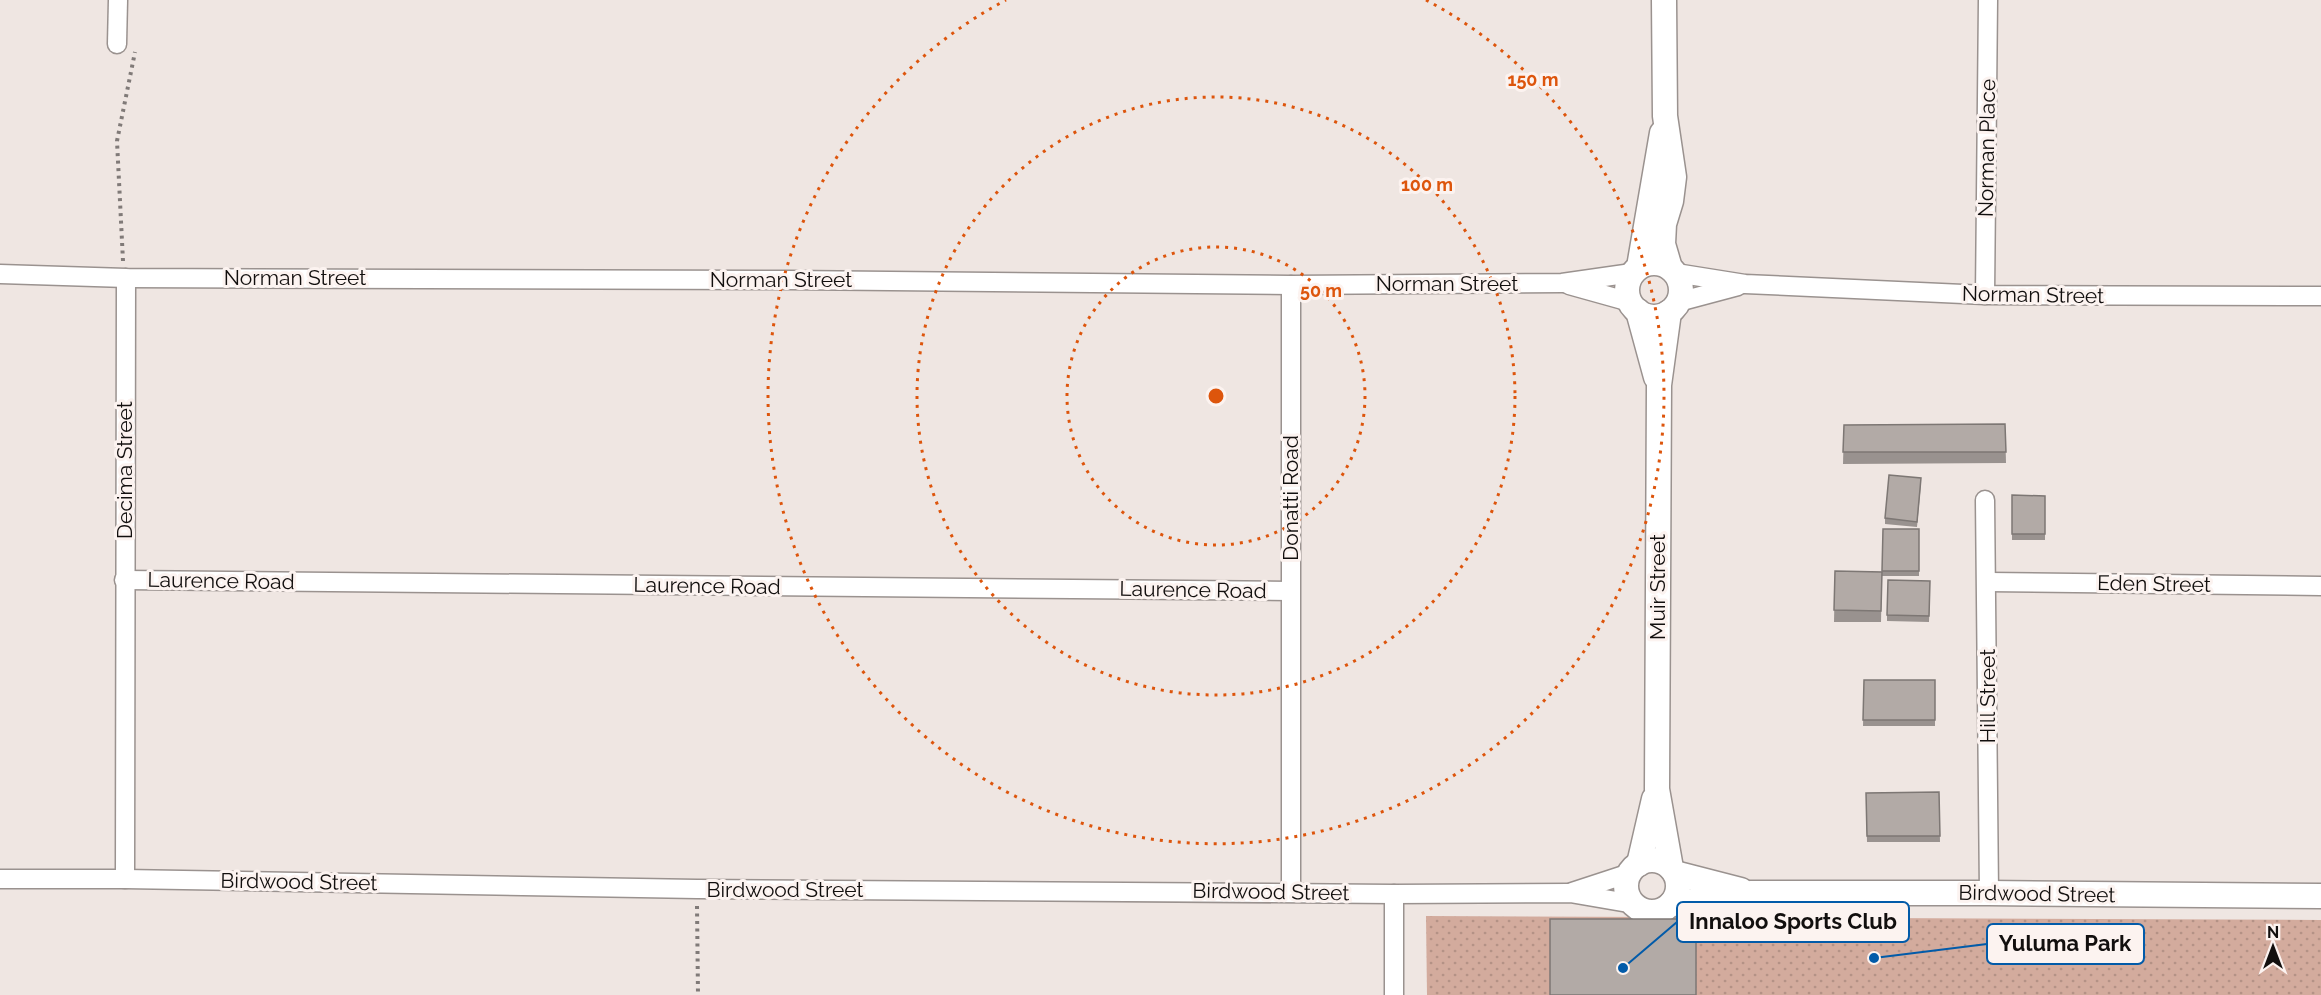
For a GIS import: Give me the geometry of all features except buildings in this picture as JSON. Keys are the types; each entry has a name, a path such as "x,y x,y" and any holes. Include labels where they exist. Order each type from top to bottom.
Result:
{"street":[{"path":"117,0 117,44"},
{"path":"1664,0 1665,116 1674,177 1671,201 1664,224 1663,244 1681,288 1674,307 1650,316 1634,307 1627,287 1635,270 1665,116"},
{"name":"Norman Place","path":"1985,295 1988,0"},
{"path":"1635,270 1655,262 1673,271"},
{"name":"Norman Street","path":"0,274 126,278 776,280 1291,285 1562,283 1635,270"},
{"name":"Norman Street","path":"1673,271 1745,284 1985,295 2321,296"},
{"name":"Decima Street","path":"125,879 126,278"},
{"name":"Norman Street","path":"1562,283 1634,307"},
{"name":"Norman Street","path":"1674,307 1745,284"},
{"name":"Donatti Road","path":"1291,285 1291,892"},
{"name":"Muir Street","path":"1634,307 1659,385"},
{"name":"Muir Street","path":"1673,870 1657,789 1659,385 1674,307"},
{"name":"Hill Street","path":"1985,500 1988,582 1989,892"},
{"name":"Laurence Road","path":"124,580 1290,591"},
{"name":"Eden Street","path":"1988,582 2321,586"},
{"name":"Muir Street","path":"1635,868 1657,789"},
{"path":"1652,860 1659,861 1673,870 1679,886 1671,904 1652,912 1634,904 1627,893 1627,879 1635,868 1652,860"},
{"name":"Birdwood Street","path":"1570,892 1635,868"},
{"name":"Birdwood Street","path":"1673,870 1752,893"},
{"name":"Birdwood Street","path":"0,879 697,889 1394,894 1570,892 1634,904"},
{"name":"Birdwood Street","path":"1671,904 1752,893 1989,892 2321,896"},
{"path":"1394,894 1394,995"}],"path":[{"path":"117,44 137,44 117,141 121,253 126,278"},
{"path":"697,889 698,995"}],"shaded area":[{"path":"1426,916 2321,920 2321,995 1427,995"}],"place":[{"name":"Yuluma Park","path":"1874,958"},
{"name":"Innaloo Sports Club","path":"1623,968"}]}
